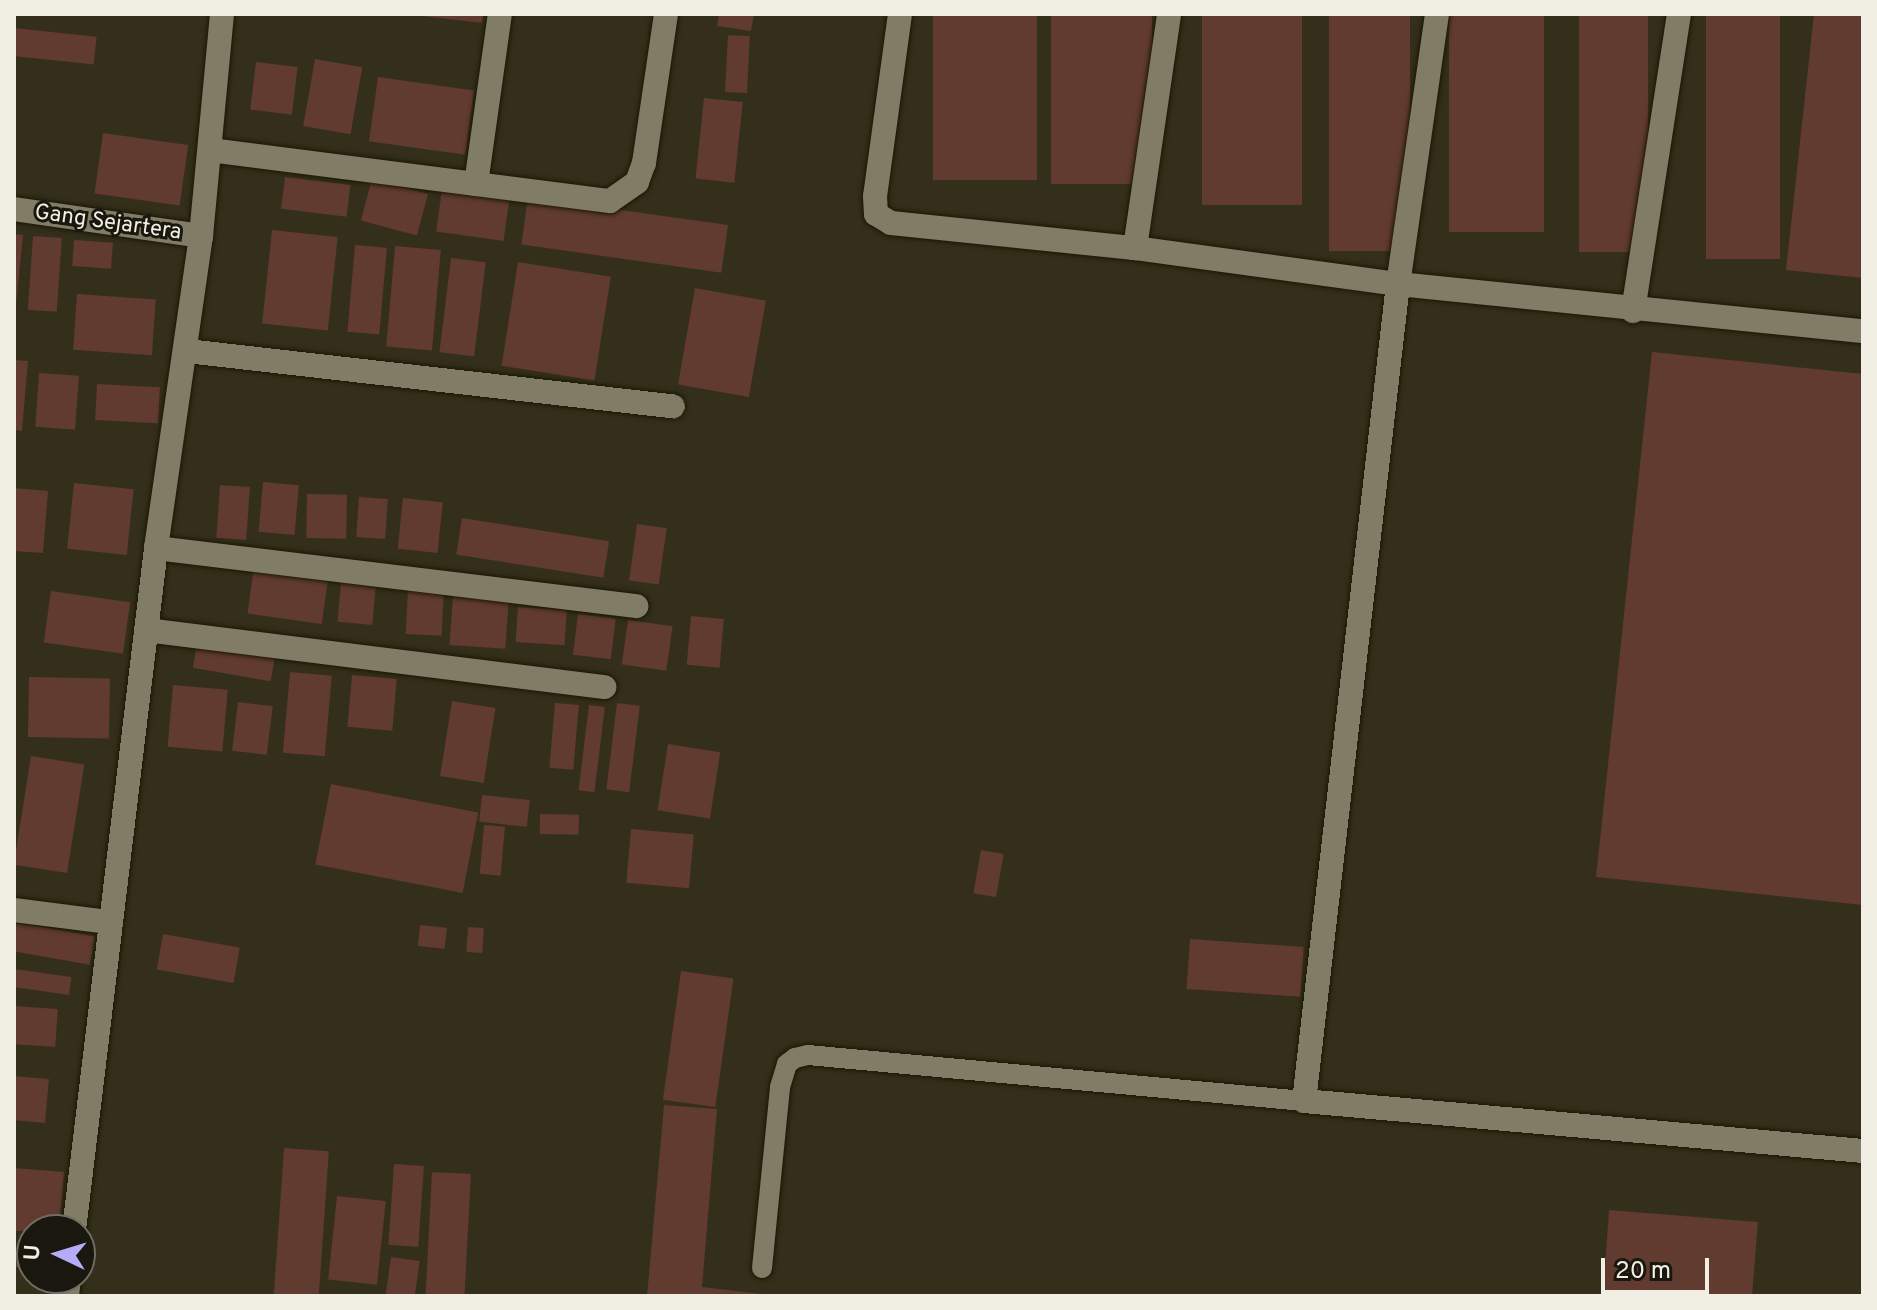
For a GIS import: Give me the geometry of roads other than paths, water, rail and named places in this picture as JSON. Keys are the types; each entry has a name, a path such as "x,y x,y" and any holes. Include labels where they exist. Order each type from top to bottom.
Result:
{"street":[{"path":"76,1214 156,548 187,351 222,14"},
{"path":"476,184 500,14"},
{"path":"210,150 610,201 637,182 644,163 666,14"},
{"path":"900,14 876,214 891,223 1135,248 1398,284 1633,311 1863,331"},
{"path":"1135,248 1169,14"},
{"path":"1437,14 1398,284 1304,1101 1863,1151"},
{"path":"1633,311 1679,14"},
{"name":"Gang Sejartera","path":"14,209 201,236"},
{"path":"187,351 673,406"},
{"path":"156,548 637,606"},
{"path":"146,630 604,687"},
{"path":"14,910 109,922"}],"lane":[{"path":"762,1268 780,1087 787,1064 795,1058 808,1055 1304,1101"}]}
